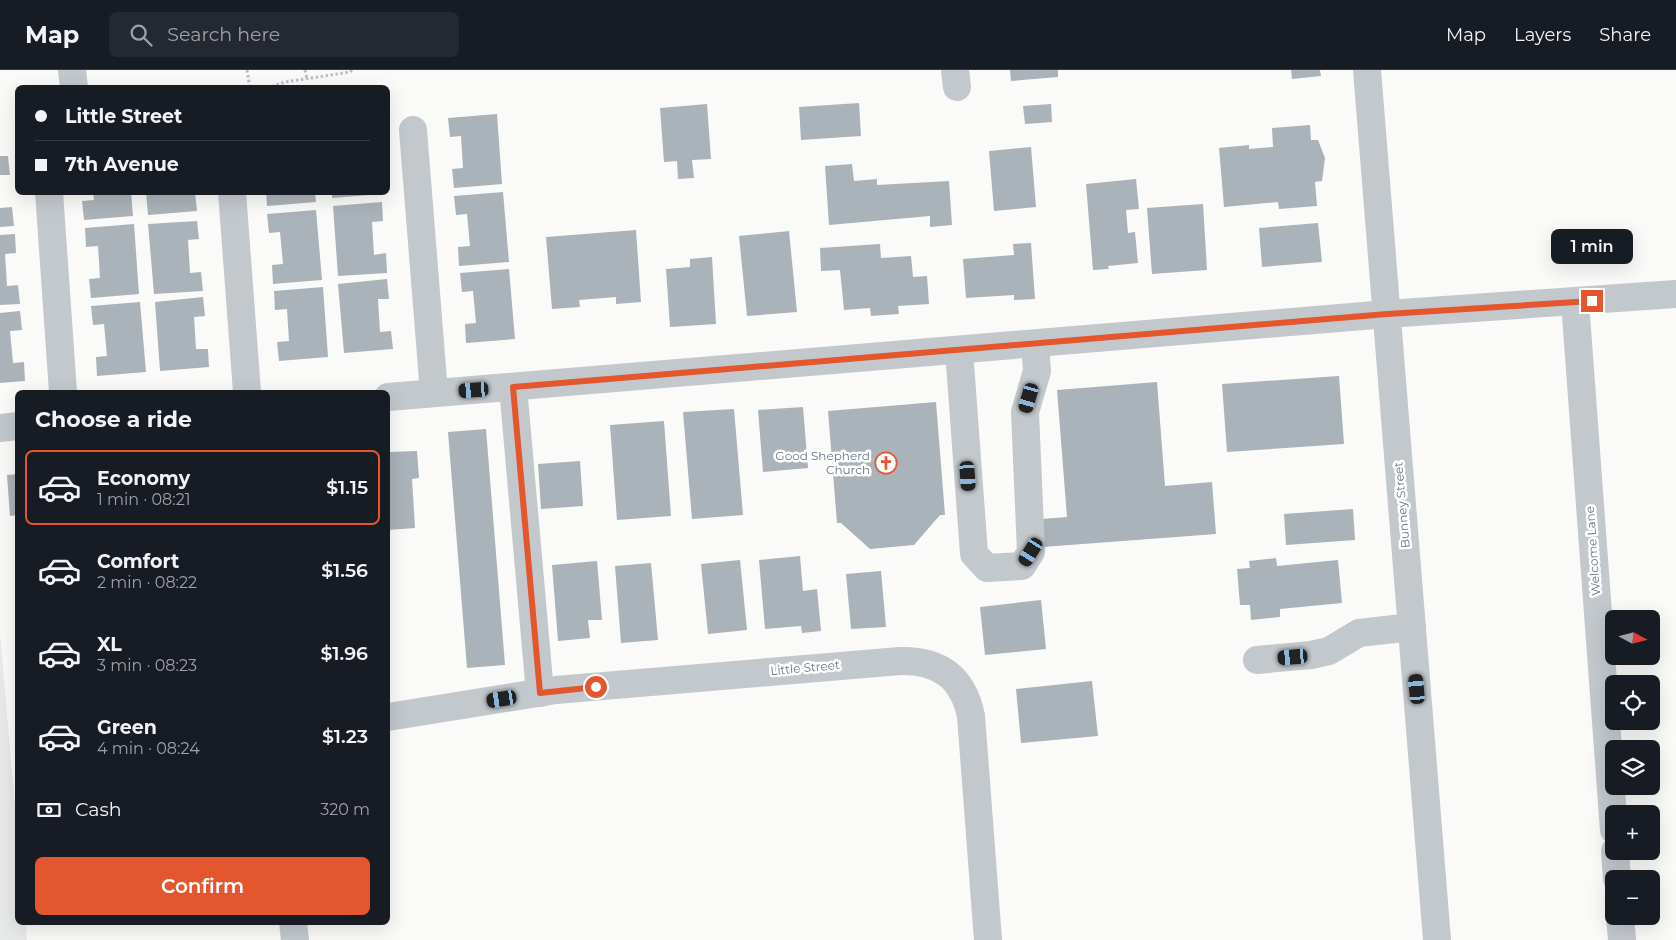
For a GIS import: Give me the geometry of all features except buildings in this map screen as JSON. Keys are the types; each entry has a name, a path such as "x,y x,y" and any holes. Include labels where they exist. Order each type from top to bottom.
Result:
{"street":[{"path":"72,70 74,85"},
{"name":"Bunney Street","path":"1368,70 1437,940"},
{"path":"413,130 434,393"},
{"path":"49,195 63,390"},
{"path":"232,195 247,390"},
{"path":"390,397 1387,314 1676,294"},
{"name":"Welcome Lane","path":"1574,302 1612,805"},
{"path":"959,350 974,554 987,568 1022,566 1031,552 1025,412 1037,371 1035,344"},
{"path":"513,387 540,693"},
{"path":"0,428 15,426"},
{"path":"1256,660 1311,655 1329,651 1359,633 1412,626"},
{"name":"Little Street","path":"390,717 540,693 715,676 900,661 922,662 943,670 954,679 963,690 969,703 972,716 988,940"},
{"path":"294,925 295,940"},
{"path":"1621,925 1622,940"}],"path":[{"path":"246,70 249,85"},
{"path":"305,70 307,79"},
{"path":"280,85 350,72 352,70"}],"shaded area":[{"path":"0,632 15,807 15,925 26,925 27,940 0,940"}],"place":[{"name":"Good Shepherd Church","path":"886,463"}],"route":[{"path":"596,687 540,693 513,387 1387,314 1592,301"}]}
